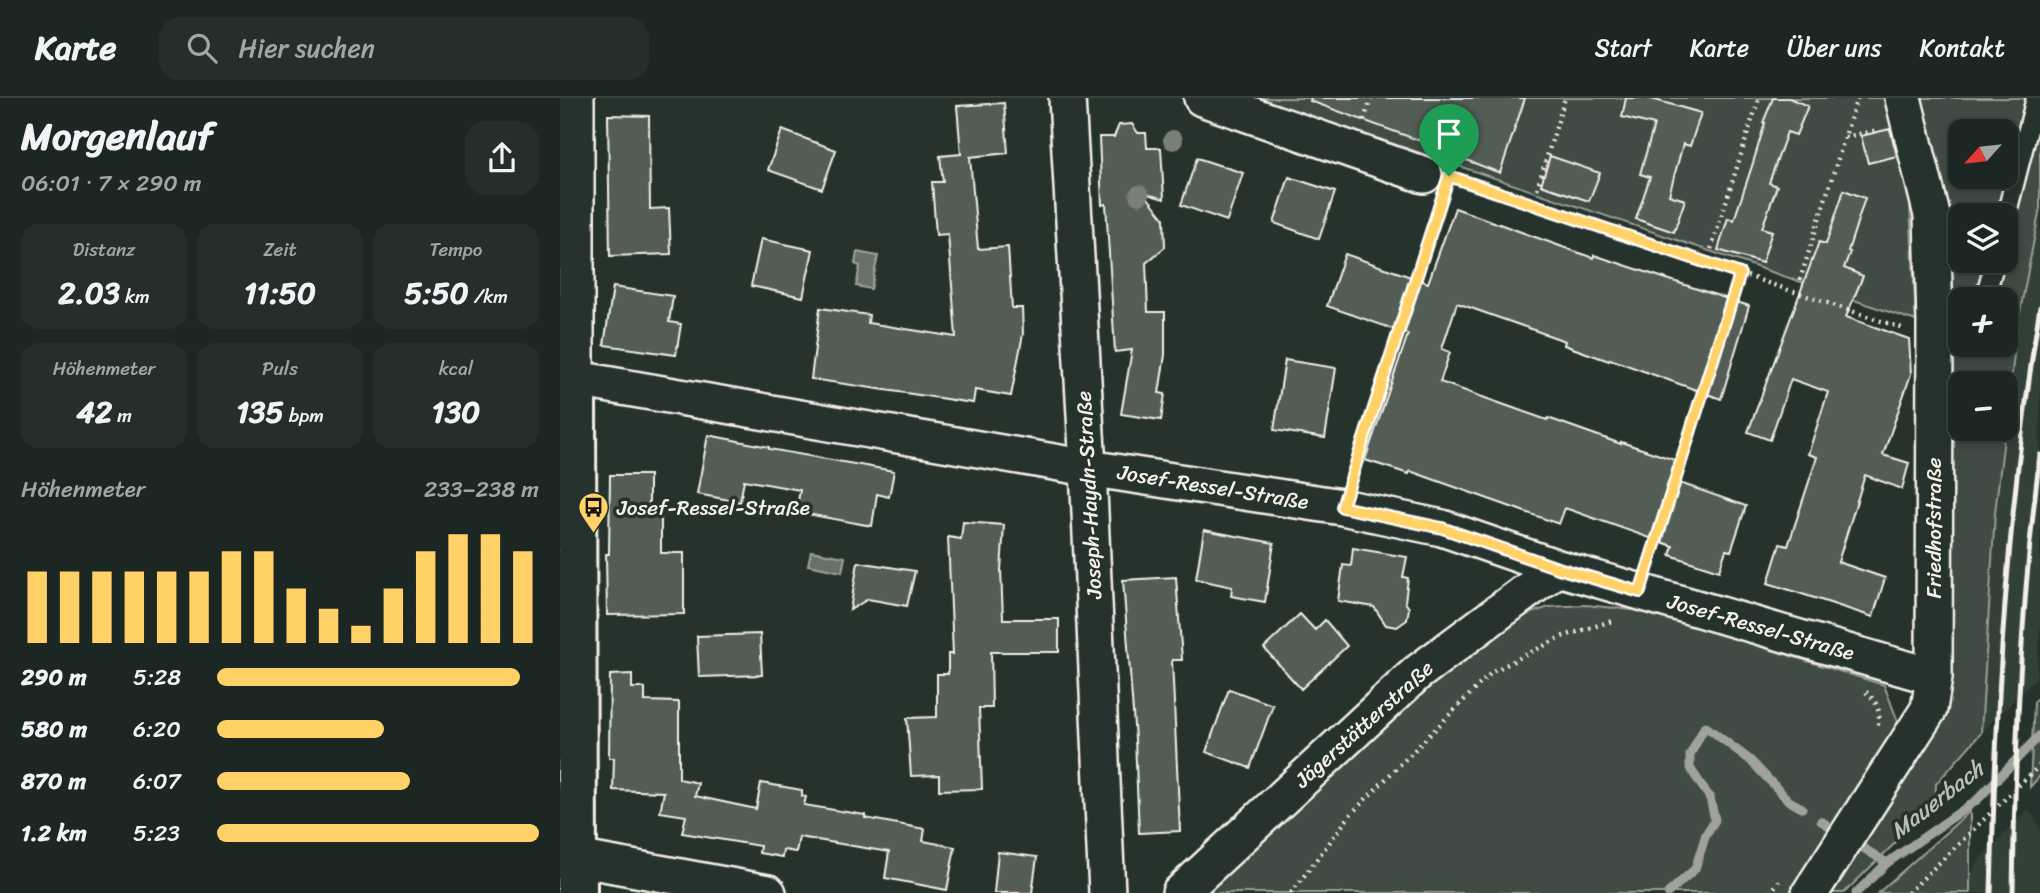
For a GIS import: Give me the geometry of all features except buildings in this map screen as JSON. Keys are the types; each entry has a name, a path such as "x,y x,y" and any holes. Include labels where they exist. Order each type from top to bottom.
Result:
{"street":[{"path":"576,98 568,378 571,869 768,893"},
{"name":"Joseph-Haydn-Straße","path":"1067,98 1088,468 1107,893"},
{"path":"1202,98 1437,176"},
{"name":"Friedhofstraße","path":"1903,98 1932,215 1944,327 1931,693"},
{"name":"Josef-Ressel-Straße","path":"568,378 1088,468 1342,507 1442,528 1558,568 1631,605 1931,693"},
{"name":"Jägerstätterstraße","path":"1180,893 1417,673 1558,568"},
{"path":"1810,893 1849,833 1931,693"}],"lane":[{"path":"2018,137 2036,98"}],"path":[{"path":"1536,189 1565,98"},
{"path":"1711,249 1759,98"},
{"path":"1800,280 1857,98"},
{"path":"1342,507 1437,176 1906,330 1944,327"},
{"path":"1291,893 1352,814 1492,672 1631,605 1740,274"},
{"path":"1857,687 1868,693 1880,712 1873,735"},
{"path":"1908,893 2040,765"}],"shaded area":[{"path":"1258,98 1887,98 1910,203 1916,321"},
{"path":"1920,98 2040,98 2040,208 2018,323 2018,287 1948,287 1948,357 2014,357 2012,371 1948,371 1948,441 2004,441 1995,513 1981,733 1936,784 1935,804 1844,893 1819,893 1939,714"},
{"path":"2040,208 2040,635 2036,678 1981,733 1995,513 2004,441 2018,441 2018,371 2012,371 2014,357 2018,357 2018,323"},
{"path":"857,252 878,256 871,289 856,286 860,266 855,264"},
{"path":"811,551 845,557 842,572 808,565"},
{"path":"1586,605 1633,610 1691,625 1884,685 1900,727 1793,893 1204,893 1367,733 1516,618 1549,607"},
{"path":"2040,696 2040,776 2030,787 2034,702"},
{"path":"2029,809 2040,828 2040,893 1971,893 1971,878 1976,863"},
{"path":"1970,811 1970,893 1878,893"}],"waterway":[{"path":"1668,893 1695,869 1706,834 1715,820 1710,798 1690,768 1690,755 1705,726 1750,760 1789,801 1802,808"},
{"name":"Mauerbach","path":"1856,893 1887,863 1977,800 2040,735"},
{"path":"1821,821 1840,833"},
{"path":"1852,841 1887,863"}],"railway":[{"path":"1991,893 2005,599 2020,453 2040,307"},
{"path":"2013,893 2020,674 2040,455"}],"place":[{"name":"Josef-Ressel-Straße","path":"594,535"}],"route":[{"path":"1449,176 1740,274 1640,592 1558,568 1442,528 1342,507 1449,176"}]}
